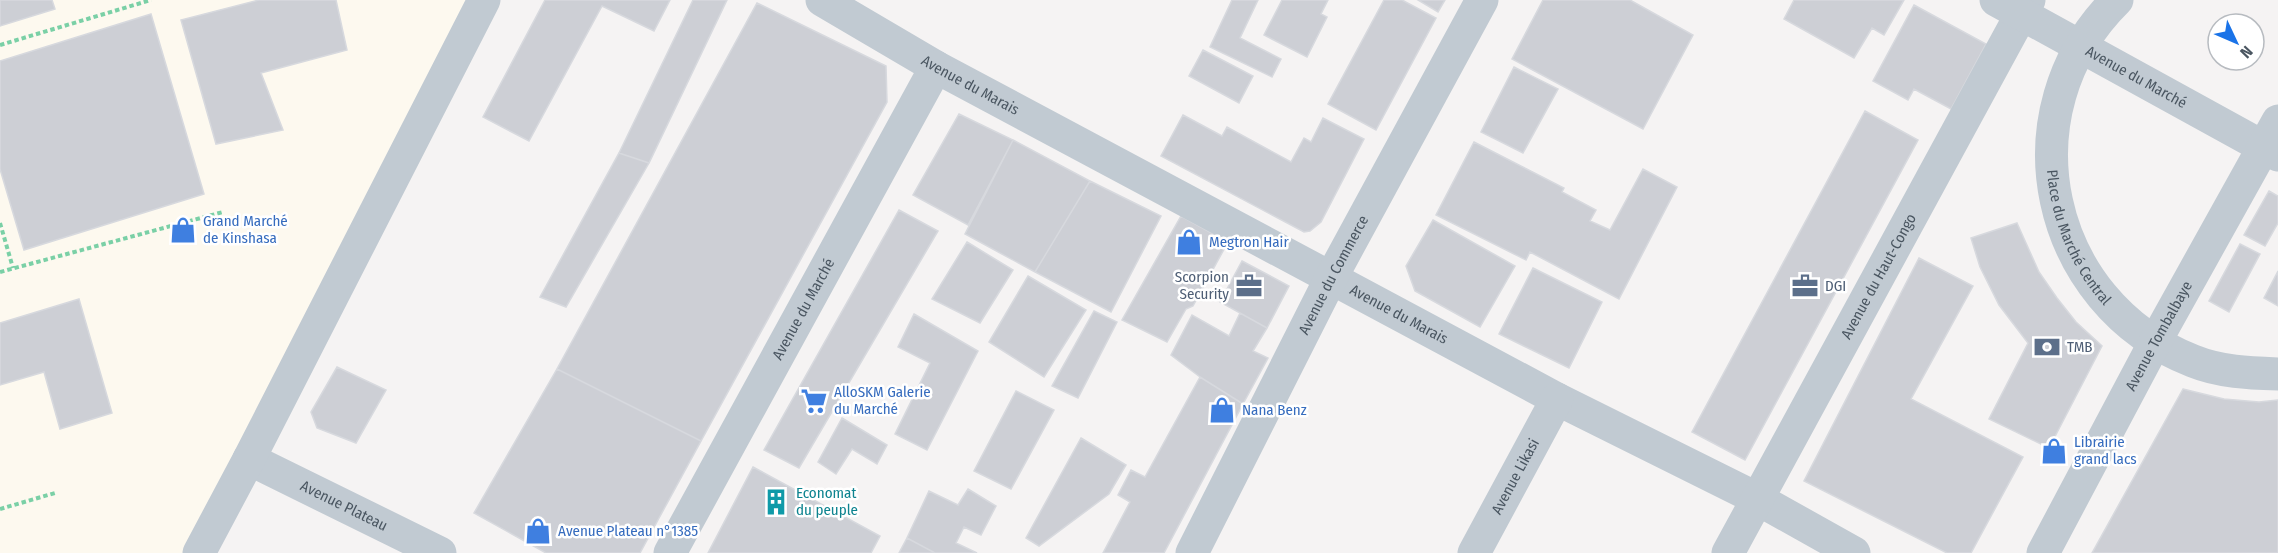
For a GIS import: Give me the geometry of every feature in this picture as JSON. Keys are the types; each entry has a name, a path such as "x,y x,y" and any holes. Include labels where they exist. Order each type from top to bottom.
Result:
{"street":[{"path":"199,553 484,0"},
{"name":"Avenue du Marais","path":"822,0 936,67 1557,399 1756,498 1854,553"},
{"name":"Avenue du Commerce","path":"1192,553 1331,278 1482,0"},
{"name":"Place du Marché Central","path":"2117,0 2104,13 2080,46 2061,91 2052,138 2052,186 2064,233 2086,276 2117,313 2155,342 2193,362 2235,372 2278,374"},
{"name":"Avenue du Marché","path":"2016,4 2080,46 2273,141"},
{"name":"Avenue du Haut-Congo","path":"1728,553 2016,4"},
{"name":"Avenue du Marché","path":"670,553 936,67"},
{"name":"Avenue Tombalbaye","path":"2043,553 2155,342 2273,141"},
{"name":"Avenue Likasi","path":"1474,553 1557,399"},
{"name":"Avenue Plateau","path":"249,459 440,553"}],"path":[{"path":"0,45 151,0"},
{"path":"0,272 223,212"},
{"path":"0,223 13,268"},
{"path":"0,509 55,493"}],"shaded area":[{"name":"Grand Marché de Kinshasa","path":"0,0 484,0 198,553 0,553"}],"building":[{"path":"0,0 52,0 55,9 0,26"},
{"path":"259,0 336,0 347,50 261,73 283,130 216,144 181,20"},
{"path":"545,0 670,0 654,31 602,6 529,141 483,117"},
{"path":"693,0 727,0 649,163 619,153"},
{"path":"1232,0 1258,0 1240,38 1281,59 1272,77 1210,47"},
{"path":"1282,0 1328,0 1321,14 1327,17 1307,57 1264,35"},
{"path":"1384,0 1402,0 1436,18 1376,130 1328,104"},
{"path":"1418,0 1445,0 1438,12"},
{"path":"1543,0 1630,0 1693,35 1643,129 1512,59"},
{"path":"1794,0 1904,0 1884,35 1872,28 1854,58 1784,19"},
{"path":"757,3 886,66 887,102 701,441 557,369"},
{"path":"1914,5 1986,44 1951,109 1914,89 1908,100 1873,81"},
{"path":"151,14 204,194 24,250 0,169 0,61"},
{"path":"1203,50 1253,76 1239,103 1189,76"},
{"path":"1514,67 1558,89 1523,153 1481,132"},
{"name":"DGI","path":"1865,111 1918,140 1745,460 1692,432"},
{"path":"959,114 1013,140 968,225 913,195"},
{"path":"1183,115 1222,136 1227,127 1291,162 1304,138 1311,142 1323,118 1364,139 1321,222 1310,231 1304,232 1161,156"},
{"path":"1013,140 1090,181 1035,272 965,234"},
{"path":"1474,142 1564,188 1562,192 1596,210 1590,221 1610,230 1643,169 1677,187 1619,299 1530,252 1526,260 1436,215"},
{"path":"619,153 649,163 566,307 540,297"},
{"path":"1090,181 1161,216 1111,312 1035,272"},
{"path":"2269,191 2278,196 2278,223 2265,246 2244,235"},
{"path":"899,210 938,231 799,468 764,450"},
{"path":"1181,216 1228,242 1193,306 1186,309 1167,342 1122,320"},
{"path":"1433,220 1515,266 1480,327 1415,291 1406,266"},
{"path":"2017,223 2039,272 2076,322 2102,346 2049,448 1989,419 2028,343 1999,305 1980,267 1971,238"},
{"path":"967,242 1013,270 980,323 932,299"},
{"path":"2240,244 2260,254 2229,312 2209,301"},
{"path":"1919,258 1973,286 1911,399 2023,457 1971,553 1947,553 1804,481"},
{"path":"1242,261 1289,286 1267,328 1220,302"},
{"path":"1533,268 1602,302 1569,368 1499,334"},
{"path":"2278,271 2278,306 2264,298"},
{"path":"1028,276 1086,310 1044,377 989,342"},
{"path":"79,299 112,413 60,429 44,372 0,385 0,323"},
{"path":"1094,311 1117,322 1078,398 1052,386"},
{"path":"1240,313 1267,328 1253,351 1268,358 1243,404 1200,377 1171,355 1192,315 1229,336"},
{"path":"914,314 978,351 927,450 895,434 930,363 898,347"},
{"path":"337,367 386,390 356,443 317,428 311,412"},
{"path":"557,369 701,441 640,553 546,553 474,513"},
{"path":"1200,377 1243,404 1164,553 1103,553 1130,502 1118,495 1131,470 1145,477"},
{"path":"2183,389 2224,399 2259,402 2278,400 2278,553 2092,553"},
{"path":"1016,391 1054,410 1011,489 974,471"},
{"path":"842,418 887,445 877,464 852,449 836,474 818,462"},
{"path":"1081,438 1126,465 1109,494 1039,546 1026,538"},
{"name":"Economat du peuple","path":"753,467 880,536 871,553 708,553"},
{"path":"968,489 996,506 981,535 964,527 956,543 977,553 935,553 907,538 929,491 958,505"},
{"path":"907,538 935,553 899,553"}],"place":[{"name":"Grand Marché de Kinshasa","path":"183,230"},
{"name":"Megtron Hair","path":"1189,242"},
{"name":"Scorpion Security","path":"1249,286"},
{"name":"DGI","path":"1805,286"},
{"name":"TMB","path":"2047,347"},
{"name":"AlloSKM Galerie du Marché","path":"814,401"},
{"name":"Nana Benz","path":"1222,410"},
{"name":"Librairie grand lacs","path":"2054,451"},
{"name":"Economat du peuple","path":"776,502"},
{"name":"Avenue Plateau n°1385","path":"538,531"}]}
